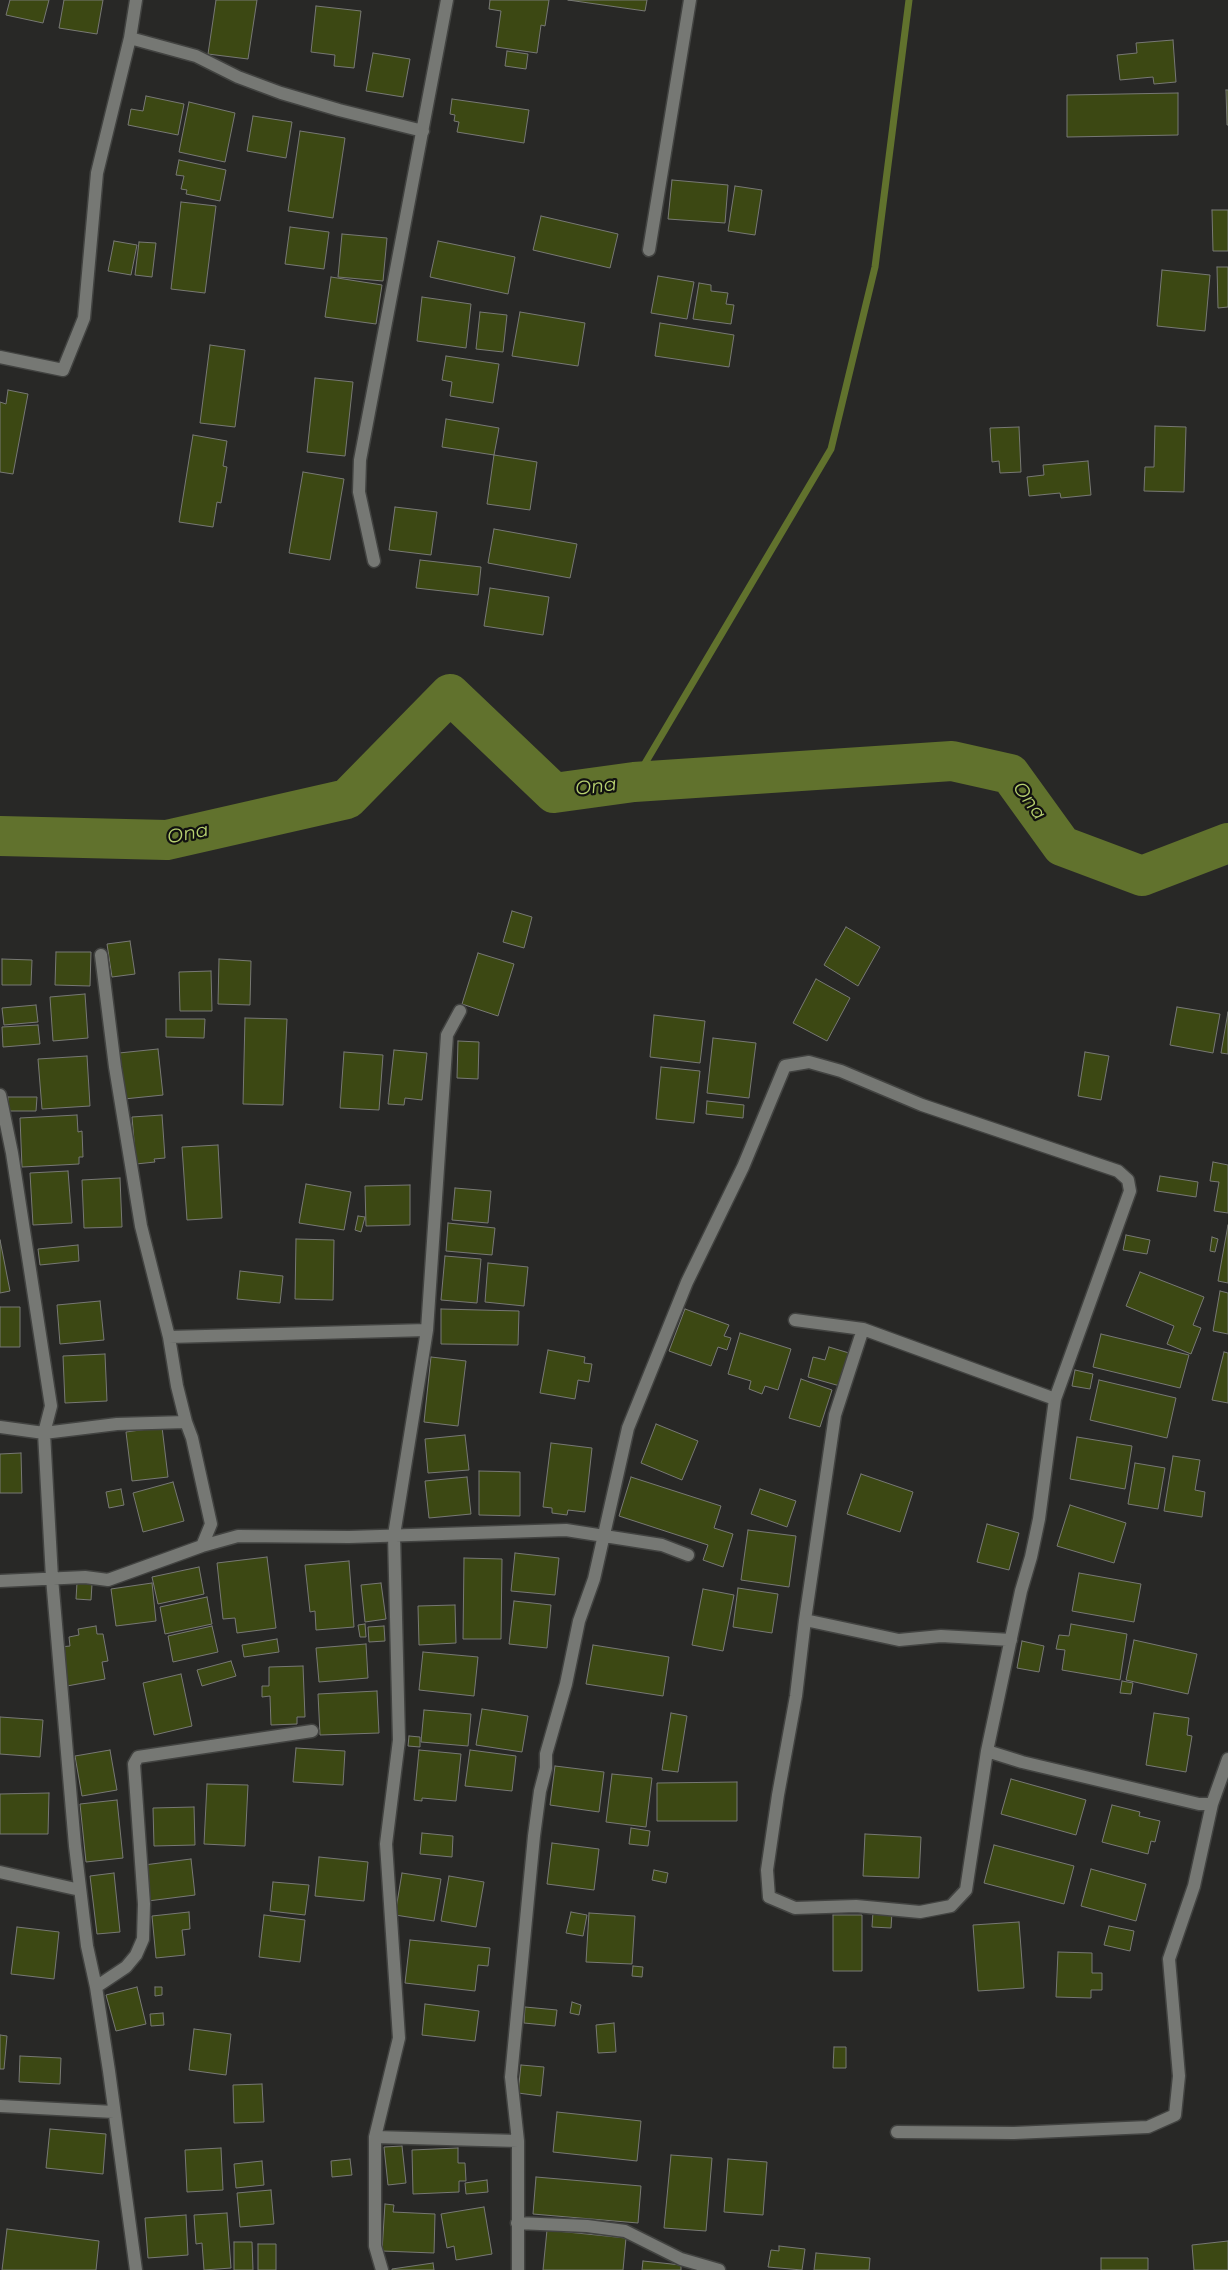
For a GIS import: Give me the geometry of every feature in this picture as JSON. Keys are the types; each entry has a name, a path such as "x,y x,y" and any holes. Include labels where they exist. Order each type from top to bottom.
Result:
{"street":[{"path":"0,357 63,370 81,327 84,318 97,173 130,38 136,0"},
{"path":"374,561 359,492 360,460 424,131 447,0"},
{"path":"649,250 690,0"},
{"path":"130,38 196,56 238,76 282,93 339,110 424,131"},
{"path":"101,955 115,1067 141,1226 169,1336 176,1386 192,1438 211,1524 202,1546"},
{"path":"382,2270 375,2246 375,2137 399,2038 386,1844 399,1740 394,1535 427,1330 447,1036 460,1010"},
{"path":"518,2270 518,2142 511,2077 534,1836 540,1791 546,1768 546,1754 566,1684 579,1621 594,1578 628,1428 687,1282 743,1167 786,1066 809,1062 841,1071 922,1105 1118,1171 1128,1180 1130,1191 1055,1399 1039,1519 1021,1591 987,1751 966,1890 951,1906 920,1912 856,1906 795,1908 769,1897 767,1870 796,1696 805,1620 836,1415 863,1328"},
{"path":"0,1095 12,1153 51,1406 44,1432 52,1578 80,1890 87,1946 96,1987 136,2270"},
{"path":"795,1320 863,1328 1055,1399"},
{"path":"169,1336 427,1330"},
{"path":"0,1428 44,1432 117,1424 186,1422"},
{"path":"0,1581 85,1577 108,1580 202,1546 238,1536 394,1535 566,1530 662,1545 688,1555"},
{"path":"805,1620 899,1640 941,1636 1011,1640"},
{"path":"96,1987 126,1967 136,1955 143,1939 144,1904 134,1764 138,1757 312,1731"},
{"path":"987,1751 1022,1762 1169,1798 1212,1804"},
{"path":"897,2132 1014,2133 1148,2127 1176,2115 1180,2076 1170,1960 1194,1886 1212,1804 1228,1758"},
{"path":"0,1872 80,1890"},
{"path":"0,2106 114,2112"},
{"path":"375,2137 518,2142"},
{"path":"517,2222 587,2226 625,2231 681,2259 719,2270"}],"building":[{"path":"10,0 49,0 43,23 6,15"},
{"path":"64,0 103,0 97,34 59,28"},
{"path":"216,0 257,0 248,59 208,54"},
{"path":"490,0 549,0 545,26 541,25 537,53 496,47 501,11 489,9"},
{"path":"568,0 647,0 645,11"},
{"path":"316,6 361,11 354,68 334,66 335,55 311,52"},
{"path":"1173,40 1176,82 1154,84 1153,77 1120,80 1117,55 1137,53 1136,43"},
{"path":"507,51 528,54 526,69 505,66"},
{"path":"373,53 410,59 403,97 366,91"},
{"path":"1226,90 1228,90 1228,125 1227,125"},
{"path":"1178,93 1178,135 1067,137 1067,95"},
{"path":"146,96 184,104 178,135 128,125 131,109 143,111"},
{"path":"452,99 529,110 524,143 457,132 459,122 454,121 455,115 450,114"},
{"path":"189,102 235,113 225,162 179,152"},
{"path":"253,116 292,122 286,158 247,151"},
{"path":"300,131 345,138 333,218 288,211"},
{"path":"179,160 226,170 220,201 186,194 187,190 181,189 184,176 176,175"},
{"path":"672,180 728,185 725,223 668,219"},
{"path":"735,186 762,190 755,235 728,231"},
{"path":"181,202 216,206 205,293 171,289"},
{"path":"1212,210 1228,210 1228,251 1213,251"},
{"path":"541,216 618,234 610,268 533,250"},
{"path":"290,227 329,232 324,269 285,264"},
{"path":"342,234 387,238 383,281 338,277"},
{"path":"114,241 137,245 131,275 108,271"},
{"path":"438,241 515,257 508,294 430,277"},
{"path":"139,242 156,243 152,277 135,275"},
{"path":"1217,267 1228,267 1228,307 1218,308"},
{"path":"1162,270 1210,275 1205,331 1157,326"},
{"path":"658,276 694,282 687,319 651,313"},
{"path":"331,277 382,285 376,324 325,317"},
{"path":"699,283 711,285 711,291 728,293 726,304 734,305 731,324 693,319"},
{"path":"422,297 471,304 466,348 417,341"},
{"path":"480,312 507,315 503,352 476,349"},
{"path":"520,312 585,323 578,366 512,356"},
{"path":"660,323 734,335 729,367 655,356"},
{"path":"210,345 245,350 235,427 200,423"},
{"path":"446,356 499,364 493,403 450,396 452,382 442,380"},
{"path":"315,378 353,382 345,456 307,452"},
{"path":"8,390 28,394 13,474 0,472 0,402 6,404"},
{"path":"446,419 499,428 494,455 442,447"},
{"path":"1155,426 1186,427 1184,492 1144,491 1145,467 1154,467"},
{"path":"1019,427 1021,472 1000,473 999,461 992,462 990,428"},
{"path":"193,435 227,441 223,466 227,467 221,503 217,502 213,527 179,522"},
{"path":"494,455 537,462 530,510 487,504"},
{"path":"1088,461 1091,495 1061,498 1060,493 1029,496 1027,477 1044,475 1043,465"},
{"path":"303,472 344,479 330,560 289,553"},
{"path":"395,507 437,512 431,555 389,550"},
{"path":"494,529 577,544 570,578 488,563"},
{"path":"420,560 481,567 478,595 416,588"},
{"path":"490,588 549,597 543,635 484,626"},
{"path":"512,911 532,917 524,948 503,942"},
{"path":"846,927 880,947 858,986 824,965"},
{"path":"130,941 135,974 112,977 107,944"},
{"path":"56,952 91,952 90,986 55,985"},
{"path":"478,953 514,964 498,1016 462,1004"},
{"path":"2,959 32,960 31,985 2,985"},
{"path":"219,959 251,961 250,1005 218,1004"},
{"path":"211,971 212,1011 180,1011 179,972"},
{"path":"816,979 850,998 827,1041 793,1023"},
{"path":"85,994 88,1038 53,1041 50,997"},
{"path":"36,1005 38,1022 4,1025 2,1008"},
{"path":"1177,1007 1220,1014 1213,1053 1170,1045"},
{"path":"1228,1012 1228,1054 1221,1053"},
{"path":"654,1015 705,1021 700,1063 650,1057"},
{"path":"245,1018 287,1019 283,1105 243,1104"},
{"path":"166,1019 205,1019 204,1038 166,1037"},
{"path":"38,1025 40,1044 3,1047 2,1027"},
{"path":"713,1038 756,1043 749,1098 707,1093"},
{"path":"458,1041 479,1042 478,1079 457,1078"},
{"path":"158,1049 163,1095 124,1099 119,1053"},
{"path":"394,1050 427,1053 422,1100 405,1098 404,1105 388,1104"},
{"path":"344,1052 383,1055 379,1110 340,1108"},
{"path":"1085,1052 1109,1056 1101,1100 1078,1096"},
{"path":"87,1056 90,1106 42,1109 38,1059"},
{"path":"661,1067 700,1071 694,1123 656,1119"},
{"path":"8,1097 37,1097 36,1111 8,1111"},
{"path":"707,1101 744,1105 743,1118 706,1114"},
{"path":"77,1115 78,1132 82,1131 83,1157 79,1157 79,1164 22,1167 20,1118"},
{"path":"162,1115 165,1158 154,1159 155,1162 136,1164 132,1117"},
{"path":"218,1145 222,1218 187,1220 182,1147"},
{"path":"1213,1162 1228,1165 1228,1213 1214,1211 1219,1182 1210,1181"},
{"path":"68,1171 72,1223 33,1225 30,1173"},
{"path":"1160,1176 1198,1182 1196,1197 1157,1191"},
{"path":"120,1178 122,1227 84,1228 82,1180"},
{"path":"306,1184 351,1192 344,1230 299,1223"},
{"path":"410,1185 410,1225 366,1226 365,1186"},
{"path":"455,1188 491,1191 488,1223 452,1220"},
{"path":"358,1216 365,1217 361,1232 355,1230"},
{"path":"448,1223 495,1228 492,1255 446,1251"},
{"path":"1228,1225 1228,1283 1218,1281"},
{"path":"1126,1235 1150,1240 1147,1254 1123,1250"},
{"path":"1212,1237 1218,1239 1215,1252 1210,1251"},
{"path":"296,1239 334,1240 333,1300 295,1299"},
{"path":"0,1240 10,1291 0,1293"},
{"path":"78,1245 79,1261 40,1265 38,1249"},
{"path":"445,1256 481,1259 477,1303 441,1300"},
{"path":"488,1263 528,1267 524,1306 485,1302"},
{"path":"240,1271 283,1276 280,1303 237,1299"},
{"path":"1140,1272 1204,1297 1193,1325 1201,1328 1191,1354 1167,1344 1174,1326 1126,1306"},
{"path":"1220,1291 1228,1293 1228,1334 1213,1331"},
{"path":"100,1301 104,1340 60,1344 57,1305"},
{"path":"0,1307 20,1307 20,1347 0,1347"},
{"path":"441,1309 519,1311 518,1345 441,1344"},
{"path":"685,1309 729,1325 724,1336 731,1338 727,1350 718,1347 711,1366 669,1351"},
{"path":"740,1333 791,1349 778,1390 765,1386 762,1394 749,1389 751,1381 728,1374"},
{"path":"1101,1334 1189,1355 1180,1388 1093,1367"},
{"path":"829,1347 849,1353 840,1386 808,1377 813,1357 825,1360"},
{"path":"548,1350 585,1357 584,1363 592,1364 589,1382 578,1380 575,1399 540,1393"},
{"path":"1224,1352 1228,1353 1228,1403 1212,1400"},
{"path":"105,1354 107,1401 65,1403 63,1356"},
{"path":"431,1357 466,1361 458,1426 424,1422"},
{"path":"1075,1370 1093,1374 1090,1389 1072,1386"},
{"path":"801,1379 832,1390 820,1427 789,1418"},
{"path":"1099,1380 1176,1398 1167,1438 1090,1420"},
{"path":"656,1424 698,1441 682,1480 641,1463"},
{"path":"162,1427 168,1477 132,1481 126,1432"},
{"path":"465,1435 469,1470 428,1473 425,1439"},
{"path":"1077,1437 1132,1446 1125,1489 1070,1479"},
{"path":"551,1443 592,1448 585,1512 568,1510 567,1515 552,1513 552,1508 543,1507"},
{"path":"21,1453 22,1493 0,1493 0,1454"},
{"path":"1173,1456 1200,1460 1195,1490 1205,1492 1202,1517 1164,1511"},
{"path":"1135,1463 1165,1468 1158,1509 1128,1504"},
{"path":"479,1471 520,1472 520,1516 479,1515"},
{"path":"861,1474 913,1492 900,1532 847,1514"},
{"path":"467,1477 471,1514 429,1518 425,1481"},
{"path":"631,1477 721,1506 714,1528 733,1534 723,1567 703,1560 708,1545 619,1516"},
{"path":"173,1482 184,1521 143,1532 133,1493"},
{"path":"121,1489 124,1505 109,1508 106,1492"},
{"path":"760,1489 796,1501 787,1527 751,1514"},
{"path":"1070,1505 1126,1523 1114,1563 1057,1546"},
{"path":"987,1524 1019,1533 1009,1570 977,1562"},
{"path":"748,1530 796,1536 789,1587 741,1580"},
{"path":"515,1553 559,1558 555,1595 511,1591"},
{"path":"267,1557 276,1628 237,1633 235,1618 223,1619 217,1563"},
{"path":"464,1558 502,1559 501,1639 463,1639"},
{"path":"349,1561 354,1627 316,1630 315,1611 310,1612 305,1565"},
{"path":"199,1567 204,1594 158,1604 152,1577"},
{"path":"1079,1573 1141,1584 1134,1622 1072,1611"},
{"path":"77,1583 92,1584 91,1600 76,1599"},
{"path":"152,1583 156,1621 116,1626 111,1589"},
{"path":"381,1583 386,1619 365,1622 361,1585"},
{"path":"738,1588 778,1594 772,1633 733,1627"},
{"path":"703,1589 734,1595 723,1651 692,1645"},
{"path":"207,1597 212,1624 165,1634 160,1607"},
{"path":"514,1601 551,1605 547,1648 509,1644"},
{"path":"455,1605 456,1643 419,1645 418,1606"},
{"path":"365,1624 366,1637 360,1637 358,1625"},
{"path":"1071,1624 1127,1634 1120,1680 1062,1670 1065,1650 1056,1649 1059,1635 1069,1636"},
{"path":"96,1626 97,1634 103,1634 108,1661 102,1662 105,1679 67,1686 60,1647 70,1646 69,1637 79,1635 78,1629"},
{"path":"212,1626 218,1652 173,1662 168,1636"},
{"path":"384,1626 385,1641 369,1642 368,1627"},
{"path":"277,1639 279,1652 244,1657 242,1645"},
{"path":"1134,1640 1197,1654 1188,1694 1126,1680"},
{"path":"1022,1641 1044,1646 1039,1672 1017,1668"},
{"path":"366,1644 368,1678 319,1682 316,1648"},
{"path":"593,1645 669,1657 663,1696 586,1684"},
{"path":"423,1652 478,1657 474,1696 419,1690"},
{"path":"231,1661 236,1676 202,1686 197,1670"},
{"path":"303,1666 305,1717 297,1717 297,1724 271,1725 270,1696 262,1697 262,1686 269,1686 269,1667"},
{"path":"181,1674 192,1726 154,1735 143,1683"},
{"path":"1122,1681 1133,1683 1131,1694 1120,1693"},
{"path":"377,1691 379,1733 320,1735 318,1694"},
{"path":"482,1709 528,1716 522,1752 476,1745"},
{"path":"424,1710 471,1714 468,1746 421,1742"},
{"path":"671,1713 687,1716 678,1772 662,1770"},
{"path":"1154,1713 1189,1718 1187,1735 1192,1736 1186,1772 1146,1765"},
{"path":"0,1717 43,1720 40,1757 0,1754"},
{"path":"409,1736 420,1737 420,1747 408,1746"},
{"path":"296,1748 345,1751 343,1785 293,1782"},
{"path":"110,1750 117,1790 82,1796 75,1756"},
{"path":"419,1750 461,1754 456,1801 422,1798 422,1801 414,1800"},
{"path":"470,1750 516,1756 512,1791 465,1786"},
{"path":"555,1766 604,1772 599,1812 550,1805"},
{"path":"612,1774 652,1778 646,1827 606,1822"},
{"path":"1011,1779 1086,1800 1076,1835 1001,1814"},
{"path":"737,1782 737,1821 657,1821 657,1783"},
{"path":"207,1784 248,1785 245,1846 204,1844"},
{"path":"49,1793 48,1834 0,1834 0,1794"},
{"path":"117,1800 123,1858 86,1862 80,1804"},
{"path":"1112,1805 1140,1812 1139,1816 1160,1821 1155,1842 1151,1841 1148,1854 1102,1842"},
{"path":"194,1807 195,1845 154,1846 153,1808"},
{"path":"631,1828 650,1831 648,1846 629,1844"},
{"path":"422,1833 453,1836 452,1857 420,1854"},
{"path":"865,1834 921,1837 919,1878 863,1876"},
{"path":"552,1843 599,1849 594,1890 547,1884"},
{"path":"994,1845 1074,1866 1064,1904 984,1883"},
{"path":"319,1857 368,1862 364,1901 315,1896"},
{"path":"191,1859 195,1895 148,1901 144,1865"},
{"path":"1091,1869 1146,1884 1136,1921 1081,1906"},
{"path":"654,1870 668,1873 666,1883 652,1880"},
{"path":"114,1873 120,1932 97,1934 90,1876"},
{"path":"402,1873 441,1879 434,1921 395,1915"},
{"path":"449,1876 484,1882 476,1927 441,1921"},
{"path":"273,1882 309,1885 305,1915 270,1911"},
{"path":"189,1912 190,1929 182,1930 185,1955 156,1958 152,1916"},
{"path":"571,1912 587,1915 583,1936 566,1933"},
{"path":"873,1912 892,1912 891,1928 872,1927"},
{"path":"589,1913 635,1916 632,1964 586,1962"},
{"path":"264,1915 305,1920 300,1962 259,1957"},
{"path":"833,1915 862,1915 862,1971 833,1971"},
{"path":"1019,1922 1024,1988 978,1991 973,1925"},
{"path":"1109,1926 1134,1931 1130,1951 1104,1945"},
{"path":"17,1927 59,1932 54,1979 11,1974"},
{"path":"410,1940 490,1948 488,1966 478,1965 475,1991 405,1983"},
{"path":"1058,1952 1092,1953 1092,1973 1102,1973 1102,1990 1091,1990 1091,1998 1056,1997"},
{"path":"633,1966 643,1967 642,1977 632,1976"},
{"path":"137,1987 146,2024 116,2031 106,1995"},
{"path":"155,1987 162,1987 162,1995 155,1996"},
{"path":"572,2002 581,2005 579,2015 570,2013"},
{"path":"425,2004 479,2011 475,2041 422,2035"},
{"path":"525,2007 557,2010 555,2026 524,2023"},
{"path":"163,2013 164,2025 151,2026 150,2014"},
{"path":"614,2023 616,2052 598,2053 596,2025"},
{"path":"194,2029 231,2034 226,2075 189,2070"},
{"path":"0,2035 7,2036 4,2069 0,2069"},
{"path":"834,2047 846,2047 846,2068 833,2068"},
{"path":"20,2056 61,2058 60,2084 19,2082"},
{"path":"521,2065 544,2067 541,2096 518,2093"},
{"path":"262,2084 264,2122 234,2123 233,2085"},
{"path":"557,2112 641,2121 637,2161 553,2152"},
{"path":"50,2129 106,2134 103,2174 46,2168"},
{"path":"402,2146 406,2183 388,2185 384,2147"},
{"path":"221,2148 223,2190 187,2192 185,2150"},
{"path":"458,2148 458,2163 465,2163 466,2181 459,2181 459,2192 413,2194 412,2150"},
{"path":"671,2155 712,2158 706,2231 664,2228"},
{"path":"350,2159 352,2175 332,2177 331,2161"},
{"path":"728,2159 767,2162 763,2215 724,2212"},
{"path":"262,2161 264,2185 236,2188 234,2164"},
{"path":"536,2177 641,2186 638,2223 533,2214"},
{"path":"487,2180 488,2192 466,2194 465,2183"},
{"path":"271,2190 274,2224 240,2227 237,2193"},
{"path":"385,2204 394,2205 393,2212 435,2214 434,2253 382,2251"},
{"path":"484,2207 492,2254 456,2260 454,2246 447,2248 441,2214"},
{"path":"227,2213 231,2268 204,2270 202,2243 196,2244 194,2215"},
{"path":"186,2215 188,2255 148,2258 145,2218"},
{"path":"7,2229 99,2241 96,2270 2,2270"},
{"path":"547,2230 626,2238 623,2270 543,2270"},
{"path":"1228,2241 1228,2270 1194,2270 1192,2245"},
{"path":"234,2242 252,2242 253,2270 234,2270"},
{"path":"258,2244 276,2244 276,2270 258,2270"},
{"path":"779,2246 805,2249 802,2270 768,2267 771,2250 779,2251"},
{"path":"816,2253 870,2258 869,2270 814,2270"},
{"path":"1101,2258 1148,2258 1148,2270 1101,2270"},
{"path":"643,2261 681,2265 681,2270 642,2270"},
{"path":"433,2263 434,2270 392,2270 392,2269"}],"waterway":[{"path":"634,782 831,449 875,267 909,0"},
{"name":"Ona","path":"0,836 167,840 347,799 450,694 554,793 634,782 952,761 1010,774 1062,846 1142,876 1228,843"}]}
